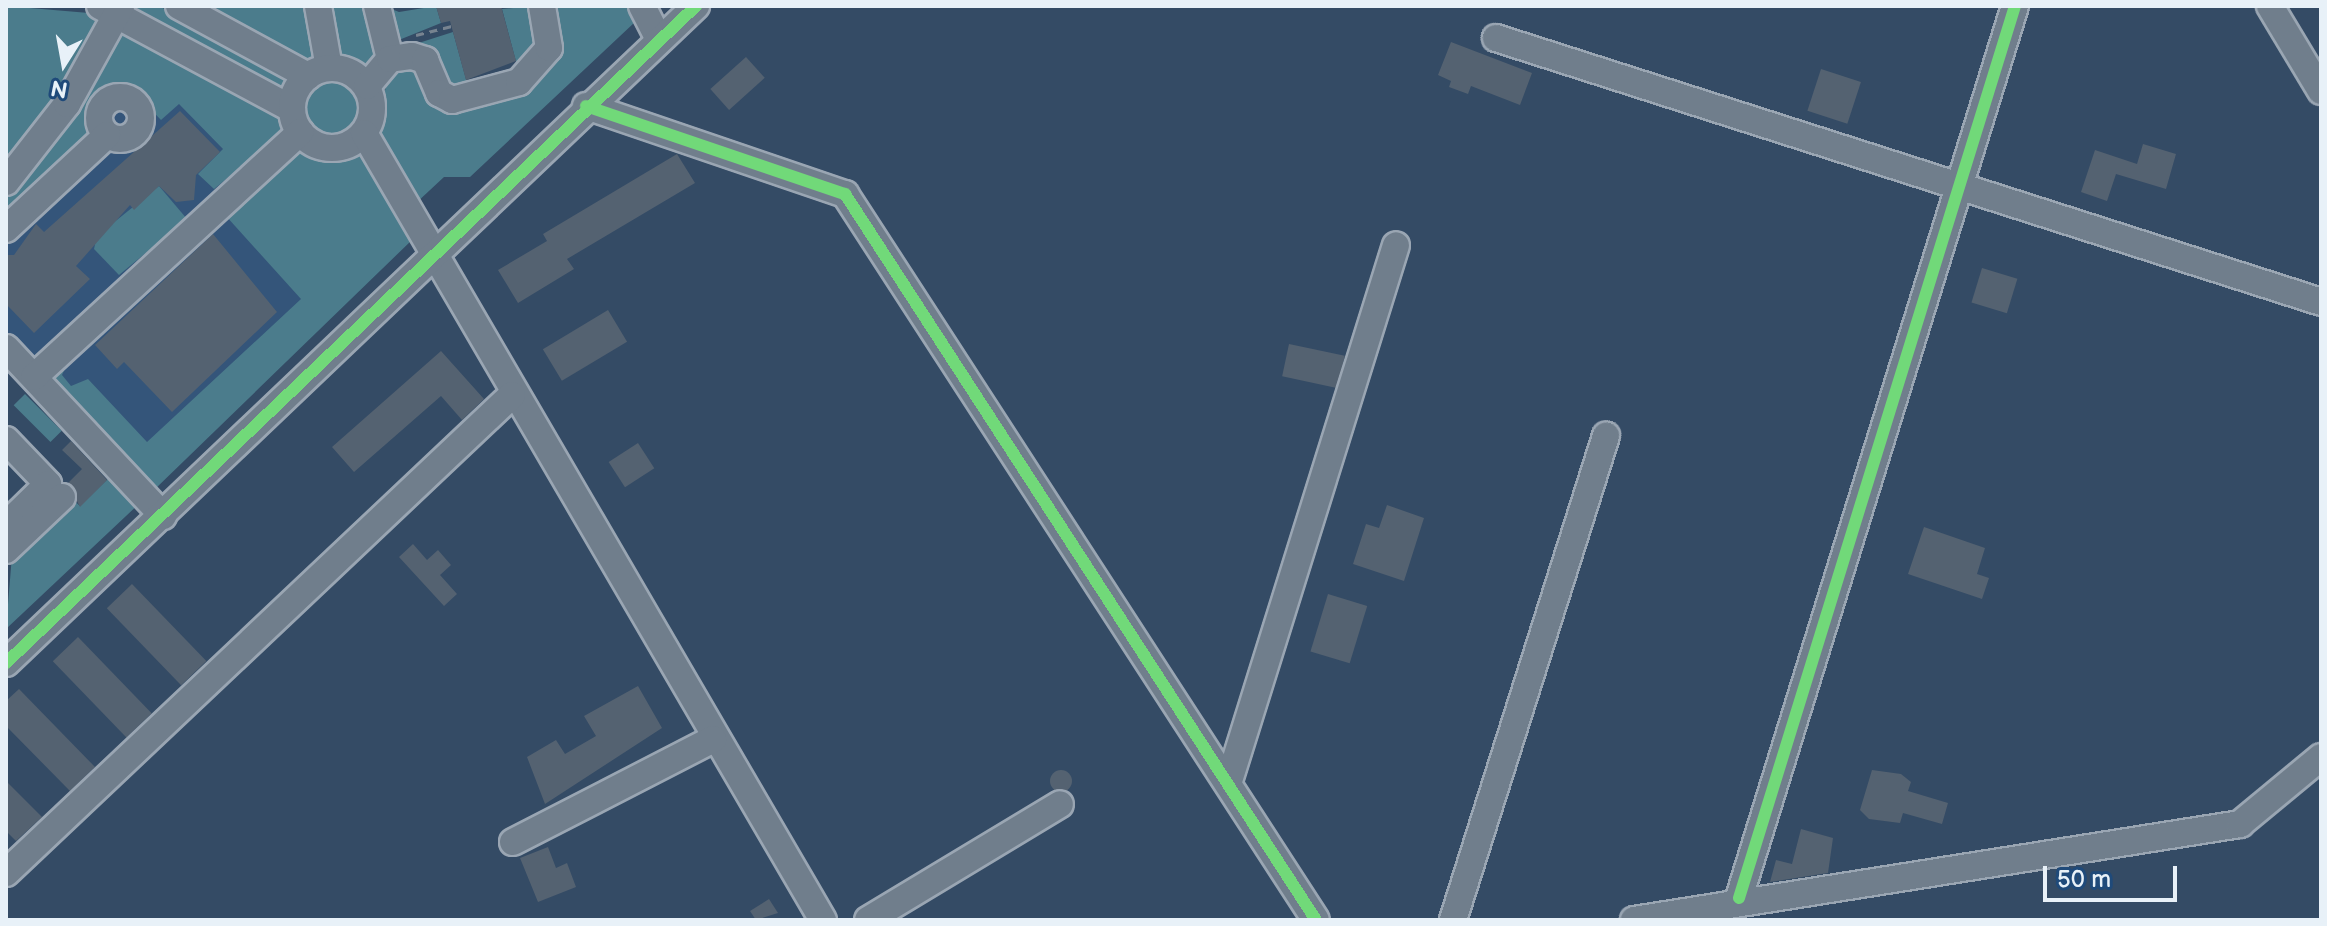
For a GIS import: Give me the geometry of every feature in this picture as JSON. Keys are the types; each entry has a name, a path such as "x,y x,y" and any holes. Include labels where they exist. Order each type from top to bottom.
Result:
{"street":[{"path":"179,6 318,72 367,86"},
{"path":"34,377 296,120 318,72 318,6"},
{"path":"377,6 390,59"},
{"path":"390,59 425,60 439,93 452,100 507,87 546,55 542,6"},
{"path":"642,6 658,38"},
{"path":"6,663 437,253 586,106 696,6"},
{"path":"1739,898 2015,6"},
{"path":"2270,6 2321,91"},
{"path":"6,182 67,104 112,9 296,120 331,148 364,133 373,109 367,86"},
{"path":"1496,38 2321,302"},
{"path":"367,86 390,59"},
{"path":"586,106 845,194 1229,781 1316,920"},
{"path":"364,133 437,253 512,395 823,920"},
{"path":"6,229 107,135"},
{"path":"1229,781 1396,245"},
{"path":"6,348 163,516"},
{"path":"6,873 512,395"},
{"path":"1453,920 1606,436"},
{"path":"6,440 48,484 6,525"},
{"path":"6,550 62,497"},
{"path":"513,842 713,739"},
{"path":"1634,920 1739,898 2240,824 2321,757"},
{"path":"868,920 1060,804"}],"shaded area":[{"path":"6,6 89,13 97,24 58,97 6,164"},
{"path":"133,6 159,6 285,72 288,84 279,90"},
{"path":"194,6 309,6 316,61 309,65"},
{"path":"326,6 370,6 382,55 363,72 338,59"},
{"path":"384,6 399,12 436,6 441,23 394,42"},
{"path":"535,6 542,34 525,69 459,93 403,48 453,32 467,83 518,69 502,9"},
{"path":"549,6 628,6 635,22 470,177 444,177 415,204 376,128 389,74 412,63 429,89 523,89"},
{"path":"120,29 286,118 288,128 214,189 198,174 223,149 179,104 161,120 136,94 107,91 93,105 91,135 6,221 6,192"},
{"path":"333,75 346,78 356,85 363,95 366,108 363,121 356,131 346,138 333,141 320,138 310,131 303,121 300,108 303,95 310,85 320,78"},
{"path":"99,81 219,107 362,257 149,485 6,339 6,201"},
{"path":"301,145 332,154 360,149 413,239 154,490 48,374 67,364 62,375 71,386 88,379 147,442 301,299 226,216"},
{"path":"159,186 187,219 119,275 94,249 97,236"},
{"path":"25,394 62,431 50,442 14,405"},
{"path":"115,472 143,500 6,629 12,555 71,498 80,506"}],"building":[{"path":"436,6 501,6 516,61 466,80 450,21 441,23"},
{"path":"1451,42 1532,73 1520,105 1471,86 1468,94 1449,87 1451,81 1438,75"},
{"path":"746,57 765,78 729,110 710,89"},
{"path":"1821,69 1861,82 1847,124 1807,111"},
{"path":"180,111 220,152 196,175 194,200 176,202 159,186 134,210 130,205 76,266 90,279 34,333 6,304 6,255 14,255 36,224 44,232"},
{"path":"2143,144 2176,154 2166,189 2116,174 2107,201 2081,192 2095,150 2137,164"},
{"path":"677,154 695,183 567,259 574,269 518,303 498,270 547,241 543,234"},
{"path":"213,234 277,312 172,412 124,362 117,369 95,345"},
{"path":"1982,268 2017,279 2007,313 1971,302"},
{"path":"608,310 627,342 562,381 543,349"},
{"path":"1289,344 1345,356 1338,388 1282,376"},
{"path":"441,351 484,399 462,420 441,396 354,472 332,447"},
{"path":"71,441 107,480 80,507 68,483 82,469 62,450"},
{"path":"638,443 654,468 625,487 609,462"},
{"path":"1387,505 1424,518 1404,581 1353,564 1366,524 1379,528"},
{"path":"1924,527 1985,548 1977,574 1989,578 1982,599 1908,574"},
{"path":"413,544 427,560 438,550 451,565 440,575 457,594 444,606 399,557"},
{"path":"132,584 206,661 181,685 107,608"},
{"path":"1328,594 1367,606 1350,663 1310,651"},
{"path":"78,637 152,713 126,738 53,661"},
{"path":"638,686 662,728 545,804 527,757 556,740 565,754 596,736 584,716"},
{"path":"19,689 95,767 70,791 6,726 6,701"},
{"path":"1061,770 1069,773 1072,781 1069,789 1061,792 1053,789 1050,781 1053,773"},
{"path":"1872,770 1901,774 1911,782 1908,791 1948,803 1942,824 1903,813 1900,823 1869,819 1860,810"},
{"path":"6,781 42,817 16,841 6,831"},
{"path":"1801,829 1833,838 1828,873 1770,882 1776,860 1792,864"},
{"path":"548,847 556,868 567,863 576,887 538,902 520,858"},
{"path":"769,899 778,913 756,920 750,911"}],"cycle path":[{"path":"6,663 696,6"},
{"path":"1739,898 2015,6"},
{"path":"586,106 845,194 1316,920"}]}
